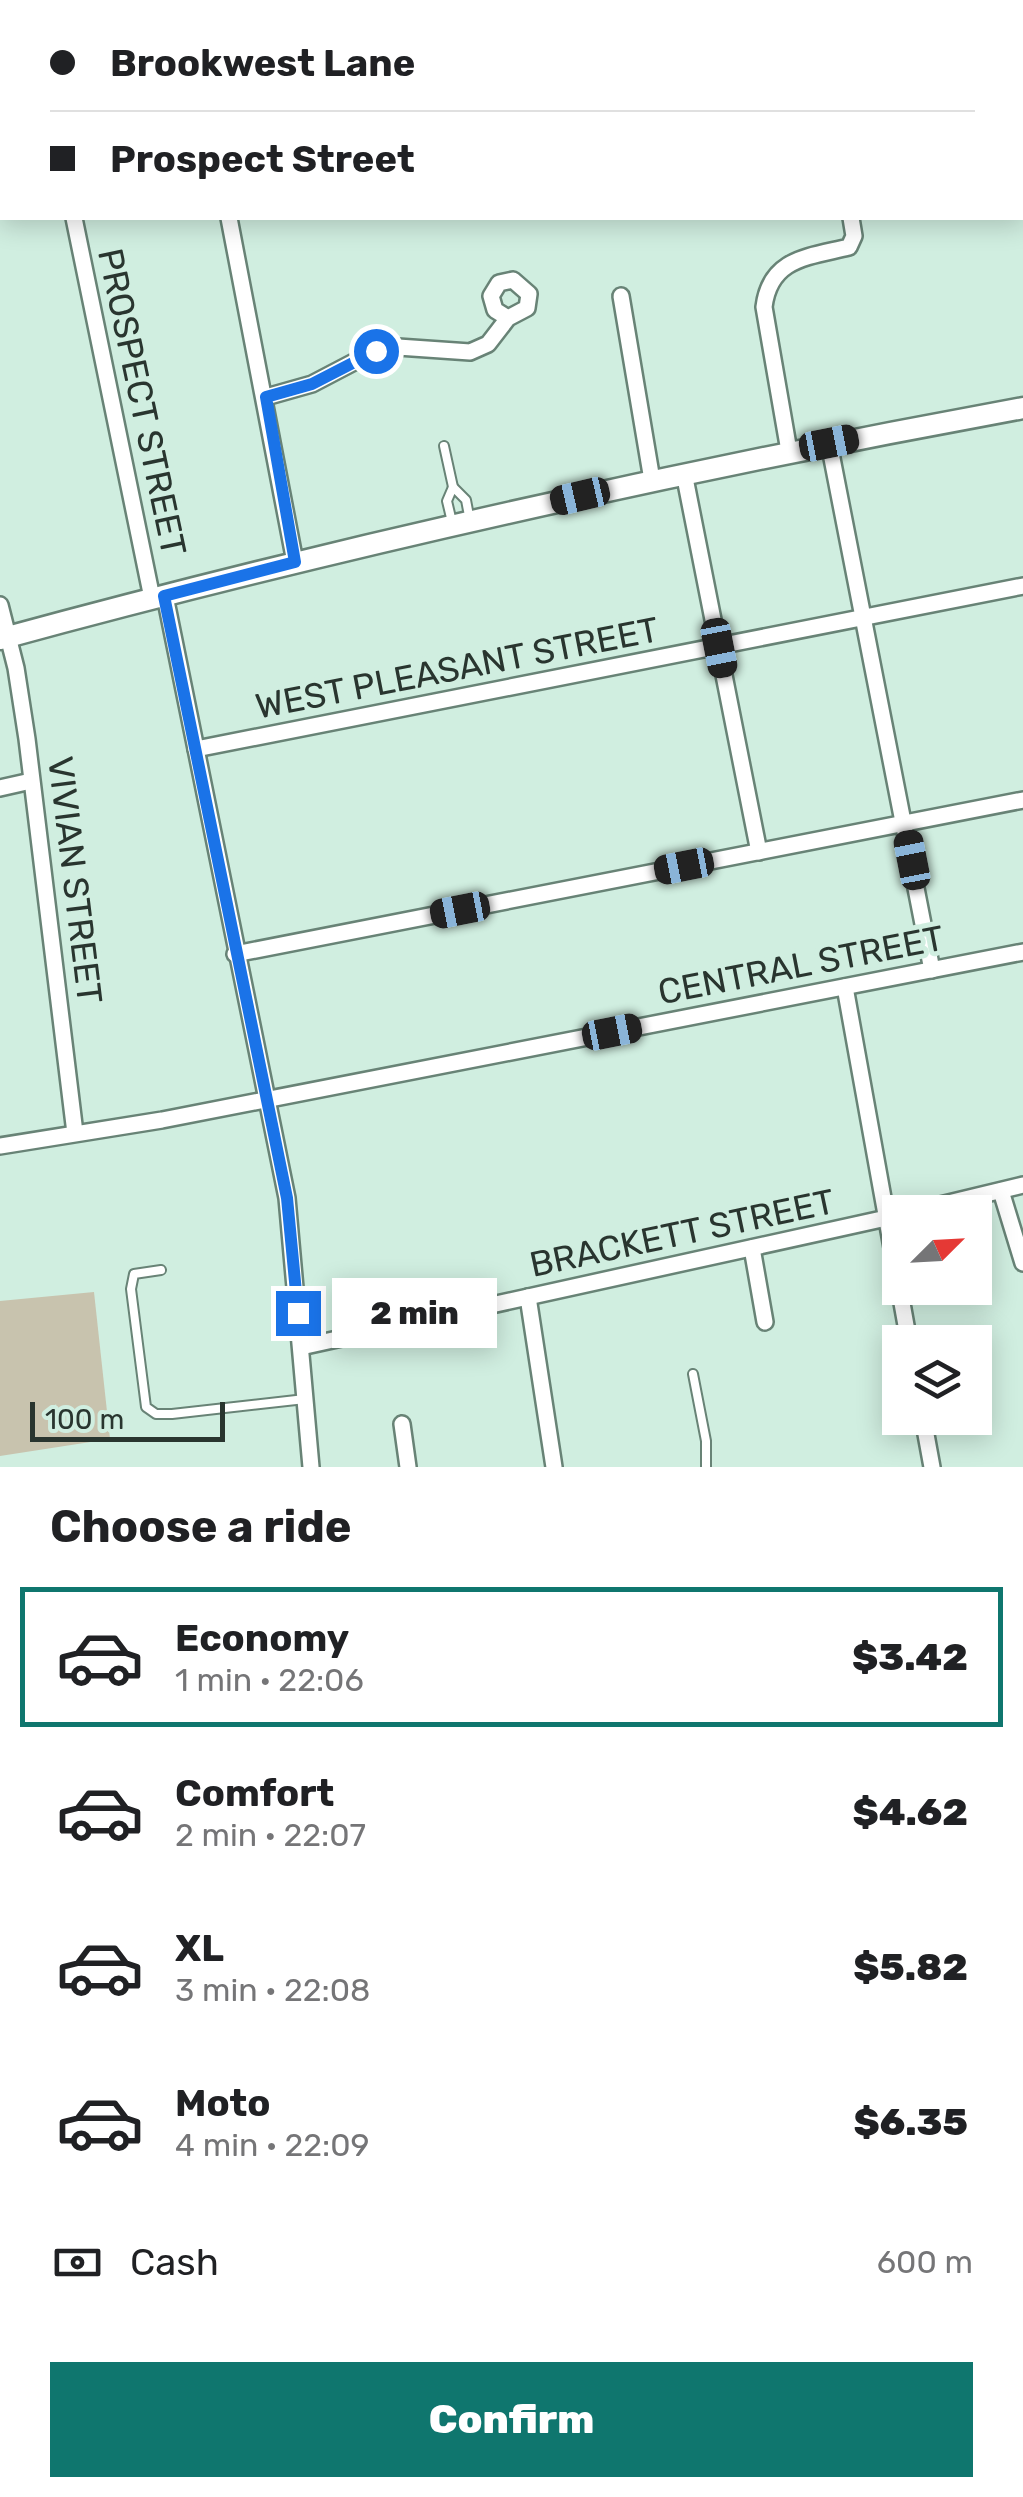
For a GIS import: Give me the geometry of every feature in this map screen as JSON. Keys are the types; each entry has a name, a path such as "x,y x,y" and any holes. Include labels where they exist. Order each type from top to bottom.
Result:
{"main road":[{"path":"4,638 295,562 652,480 1023,408"}],"street":[{"name":"PROSPECT STREET","path":"74,220 158,597 196,748 287,1198 311,1467"},
{"path":"230,220 295,562"},
{"path":"789,451 764,307 766,293 773,274 785,263 849,247 854,236 851,220"},
{"path":"621,296 652,480"},
{"path":"266,397 312,384 376,351 398,348 470,352 488,344 508,318"},
{"path":"829,443 932,970"},
{"path":"684,473 760,852"},
{"name":"WEST PLEASANT STREET","path":"196,748 1023,586"},
{"name":"VIVIAN STREET","path":"0,605 30,782 75,1133"},
{"path":"0,788 30,782"},
{"path":"235,954 1023,800"},
{"name":"CENTRAL STREET","path":"0,1146 266,1099 1023,952"},
{"path":"845,987 888,1195"},
{"path":"983,1195 1023,1185"},
{"path":"1000,1191 1023,1263"},
{"name":"BRACKETT STREET","path":"301,1347 882,1219"},
{"path":"752,1248 765,1322"},
{"path":"528,1298 554,1467"},
{"path":"402,1424 408,1467"},
{"path":"926,1435 932,1467"}],"lane":[{"path":"444,446 454,487 466,500 462,524"},
{"path":"454,487 447,501 462,524"},
{"path":"161,1270 134,1274 130,1289 146,1408 156,1414 172,1414 305,1399"},
{"path":"692,1374 706,1467"}],"shaded area":[{"path":"94,1292 110,1439 0,1456 0,1301"}],"route":[{"path":"298,1313 279,1154 164,596 295,562 266,397 312,384 376,351"}]}
